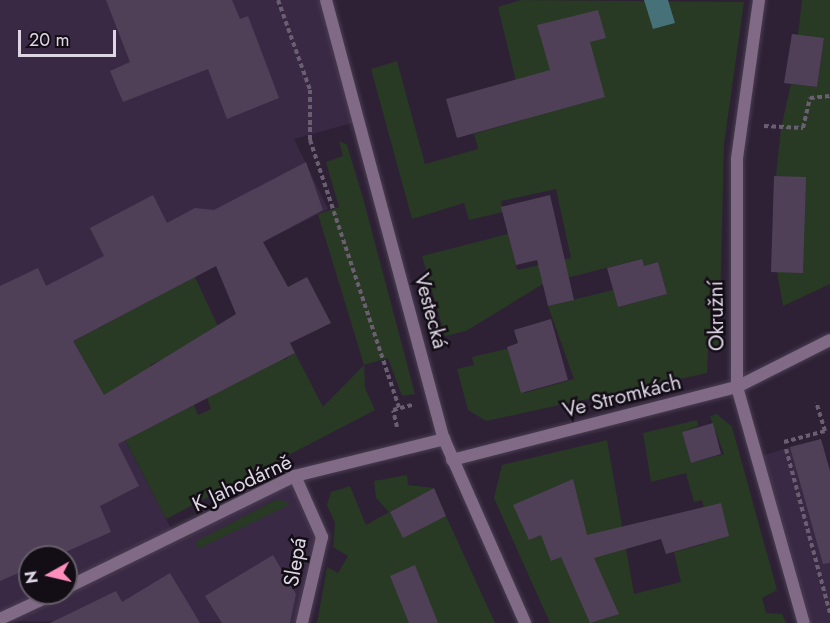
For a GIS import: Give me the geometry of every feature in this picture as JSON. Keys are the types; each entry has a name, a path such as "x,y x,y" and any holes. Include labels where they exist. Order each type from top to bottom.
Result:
{"street":[{"name":"Vestecká","path":"326,0 444,439 525,623"},
{"name":"Okružní","path":"759,0 742,123 734,271 737,387 804,623"},
{"name":"Ve Stromkách","path":"452,460 737,387 830,340"},
{"name":"K Jahodárně","path":"78,582 295,476 444,439"},
{"name":"Slepá","path":"295,476 322,537 302,623"},
{"path":"0,619 30,605"}],"path":[{"path":"278,0 310,90 310,140 399,408"},
{"path":"742,123 803,128 810,98 830,96"},
{"path":"784,442 825,432 816,402"},
{"path":"399,434 393,410 417,404"},
{"path":"786,449 830,613"}],"shaded area":[{"path":"0,0 326,0 359,121 294,139 328,209 195,277 96,385 175,536 295,476 322,537 302,623 0,621"},
{"path":"521,0 744,2 724,144 719,349 708,350 707,373 486,421 468,410 457,369 474,365 472,357 510,348 524,393 574,379 548,306 613,290 618,307 667,294 658,262 644,266 641,259 543,284 466,331 445,336 422,256 508,234 517,270 571,258 556,189 501,201 503,212 469,220 464,203 412,219 371,69 397,61 425,164 478,149 474,134 525,119 498,7"},
{"path":"644,0 668,0 675,23 653,29"},
{"path":"802,0 830,0 830,284 783,306 777,272 806,178 776,176 781,128 791,84 817,87 824,39 798,35"},
{"path":"339,141 347,145 363,198 415,394 402,396 388,358 364,365 318,214 339,207 326,162 343,156"},
{"path":"195,277 221,333 150,365 156,424 194,405 198,415 211,409 207,398 278,349 284,360 295,353 323,407 364,365 365,388 375,410 166,519 74,341"},
{"path":"717,414 732,427 777,590 762,598 766,613 782,614 786,623 550,623 494,498 502,465 607,440 634,594 681,582 674,552 704,544 703,539 711,536 702,500 694,502 686,473 651,482 643,433 697,420 698,426 682,432 691,463 724,454 710,416"},
{"path":"790,447 830,472 830,623 804,623 758,457"},
{"path":"407,475 408,485 434,488 390,512 403,537 446,516 495,623 317,623 327,567 338,573 348,556 333,547 335,523 327,505 331,492 350,486 366,525 389,512 376,498 374,481"},
{"path":"277,499 291,504 198,549 195,542"}],"building":[{"path":"106,0 232,0 240,19 248,16 279,98 227,119 208,69 123,102 110,71 130,62"},
{"path":"598,10 606,38 590,42 605,97 457,138 446,99 550,70 537,25"},
{"path":"792,34 824,38 817,87 784,83"},
{"path":"306,162 323,210 263,242 288,287 307,277 331,323 290,343 295,353 118,444 139,486 100,506 111,532 78,546 18,545 18,573 0,581 0,286 38,268 46,286 104,256 90,228 153,195 167,223 195,208 214,210","holes":["216,266 236,314 104,395 73,341"]},
{"path":"774,176 806,177 803,273 771,272"},
{"path":"550,195 574,300 548,306 537,260 516,265 501,207"},
{"path":"642,259 644,266 658,262 667,294 618,307 607,268"},
{"path":"551,319 568,380 521,393 507,347 518,343 514,330"},
{"path":"713,423 721,454 691,463 682,432"},
{"path":"821,439 830,471 830,563 823,564 790,447"},
{"path":"573,479 587,535 721,503 729,536 666,554 661,539 594,558 619,614 590,623 561,557 551,561 541,535 529,540 513,505"},
{"path":"434,488 446,516 403,538 390,512"},
{"path":"273,555 296,594 290,623 222,623 205,596"},
{"path":"415,565 438,623 409,623 390,576"},
{"path":"170,573 200,623 50,623 116,591 122,602"}]}
